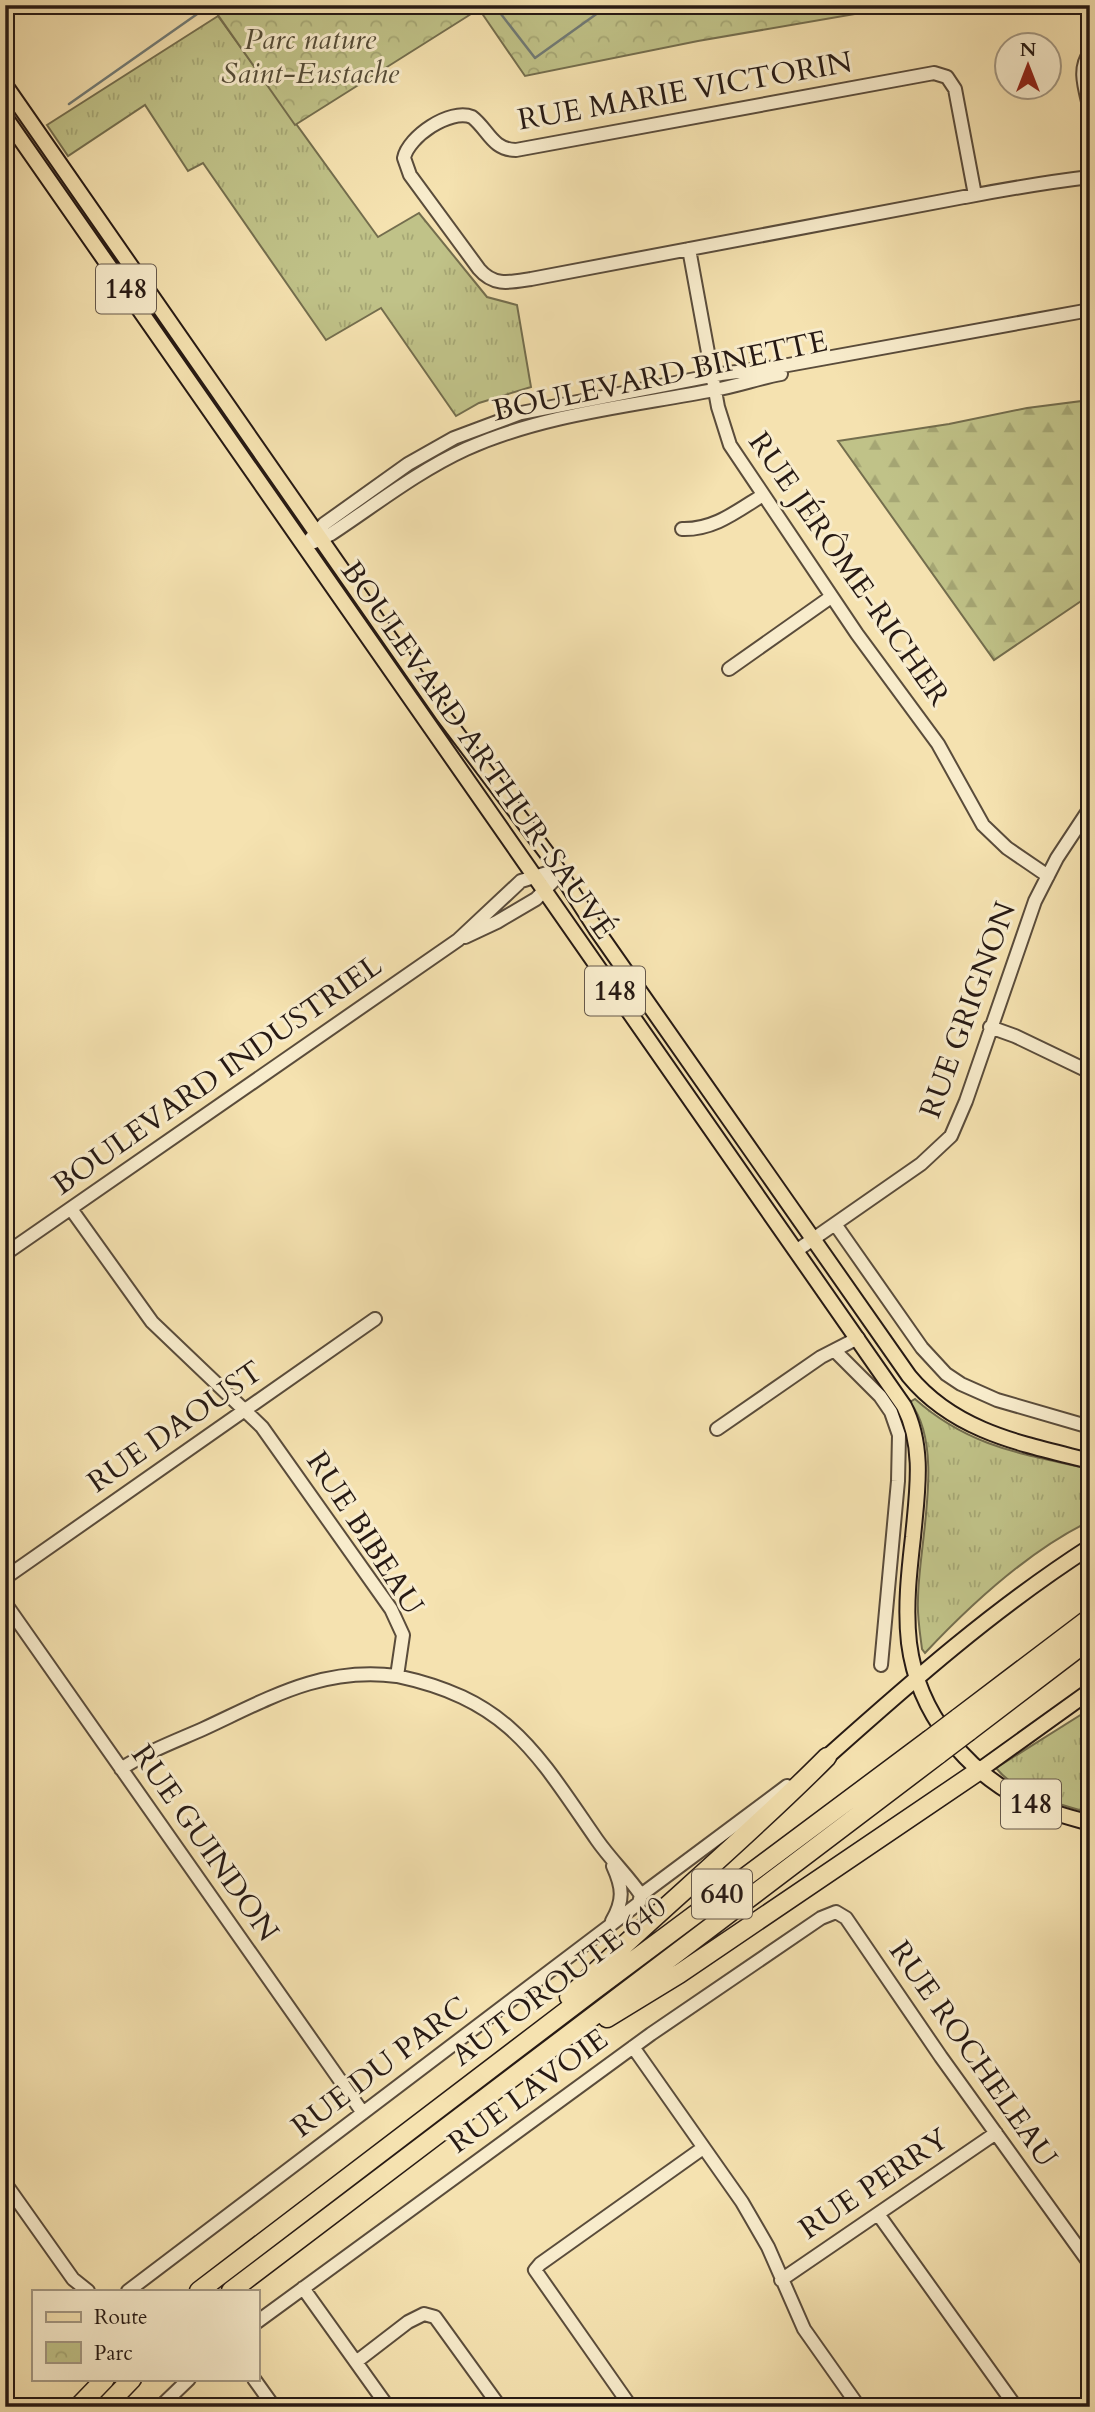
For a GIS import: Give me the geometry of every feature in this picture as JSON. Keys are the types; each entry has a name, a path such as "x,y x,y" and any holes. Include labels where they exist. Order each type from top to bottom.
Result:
{"highway":[{"name":"AUTOROUTE 640","path":"232,2290 529,2065 963,1725 1090,1618"},
{"name":"AUTOROUTE 640","path":"963,1725 1090,1639"},
{"name":"AUTOROUTE 640","path":"200,2290 516,2048 934,1747"},
{"path":"516,2048 604,1962 759,1824 827,1757"},
{"path":"529,2065 679,1974 980,1770"},
{"path":"78,2407 104,2380"},
{"path":"104,2407 131,2380"}],"main road":[{"name":"BOULEVARD ARTHUR-SAUVÉ","path":"5,85 323,532 443,715 559,872 902,1367 936,1404 970,1425 996,1436 1090,1461"},
{"name":"BOULEVARD ARTHUR-SAUVÉ","path":"5,117 904,1406 916,1442 918,1472 907,1616 910,1648 916,1678 936,1721 958,1749 990,1780 1031,1804 1090,1823"},
{"path":"827,1757 916,1678 1008,1603 1090,1547"},
{"path":"980,1770 1090,1691"}],"street":[{"path":"1090,53 1084,61 1083,71 1090,110"},
{"name":"RUE MARIE VICTORIN","path":"934,73 947,77 957,94 975,195 689,249 531,279 496,282 487,278 479,269 410,175 405,166 404,154 415,139 457,114 475,119 497,146 516,150 934,73"},
{"path":"975,195 1090,177"},
{"name":"RUE JÉRÔME-RICHER","path":"689,249 714,390 726,437 831,597 938,744 983,825 1007,848 1048,876"},
{"name":"BOULEVARD BINETTE","path":"304,546 397,472 452,439 513,415 712,375 777,367 1090,310"},
{"name":"BOULEVARD BINETTE","path":"323,532 430,468 498,436 548,421 714,390 773,375 1090,317"},
{"path":"682,530 715,524 762,495"},
{"path":"729,670 831,597"},
{"name":"RUE GRIGNON","path":"796,1251 921,1164 949,1139 966,1101 1027,920 1048,876 1090,808"},
{"name":"BOULEVARD INDUSTRIEL","path":"5,1254 458,940 517,884 534,876 559,872"},
{"name":"BOULEVARD INDUSTRIEL","path":"458,940 497,922 536,899 559,872"},
{"path":"990,1027 1090,1072"},
{"name":"RUE BIBEAU","path":"71,1209 152,1322 262,1427 398,1622 403,1639 397,1676"},
{"path":"835,1224 922,1348 946,1374 997,1400 1090,1427"},
{"name":"RUE DAOUST","path":"5,1578 375,1319"},
{"path":"718,1429 821,1357 858,1338"},
{"path":"835,1351 880,1396 891,1412 899,1435 898,1481 881,1665"},
{"name":"RUE GUINDON","path":"5,1603 363,2113"},
{"path":"121,1769 154,1751 306,1683 347,1675 397,1676 435,1685 460,1694 492,1713 516,1733 541,1759 609,1858 640,1895"},
{"name":"RUE DU PARC","path":"129,2290 608,1927 639,1903 640,1895 827,1757"},
{"path":"608,1927 622,1895 609,1858"},
{"name":"RUE LAVOIE","path":"259,2321 632,2047 821,1918 836,1912"},
{"name":"RUE ROCHELEAU","path":"836,1912 846,1918 1090,2263"},
{"path":"632,2047 742,2202 768,2247 804,2329 859,2407"},
{"name":"RUE PERRY","path":"781,2280 996,2133"},
{"path":"631,2407 535,2270 703,2148"},
{"path":"5,2183 73,2279 87,2290"},
{"path":"877,2214 1016,2407"},
{"path":"303,2288 388,2407"},
{"path":"356,2362 408,2322 424,2314 435,2317 500,2407"},
{"path":"160,2407 188,2380"},
{"path":"255,2380 274,2407"}],"green space":[{"name":"Parc nature Saint-Eustache","path":"211,5 907,5 698,41 525,76 479,9 295,125"},
{"path":"218,16 378,237 419,213 487,297 517,305 531,387 479,403 456,416 381,308 326,340 203,163 188,171 145,105 68,156 47,125"},
{"path":"1090,400 1090,595 994,660 838,441 949,424 1027,408"},
{"path":"915,1399 935,1415 976,1438 1019,1453 1090,1469 1090,1521 1023,1563 962,1616 925,1653 922,1649 918,1606 928,1470 921,1421 910,1402"},
{"path":"1090,1709 1090,1813 1052,1802 1027,1791 1015,1785 996,1768"}],"waterway":[{"path":"69,104 210,5"},
{"path":"494,5 535,58 609,5"}]}
